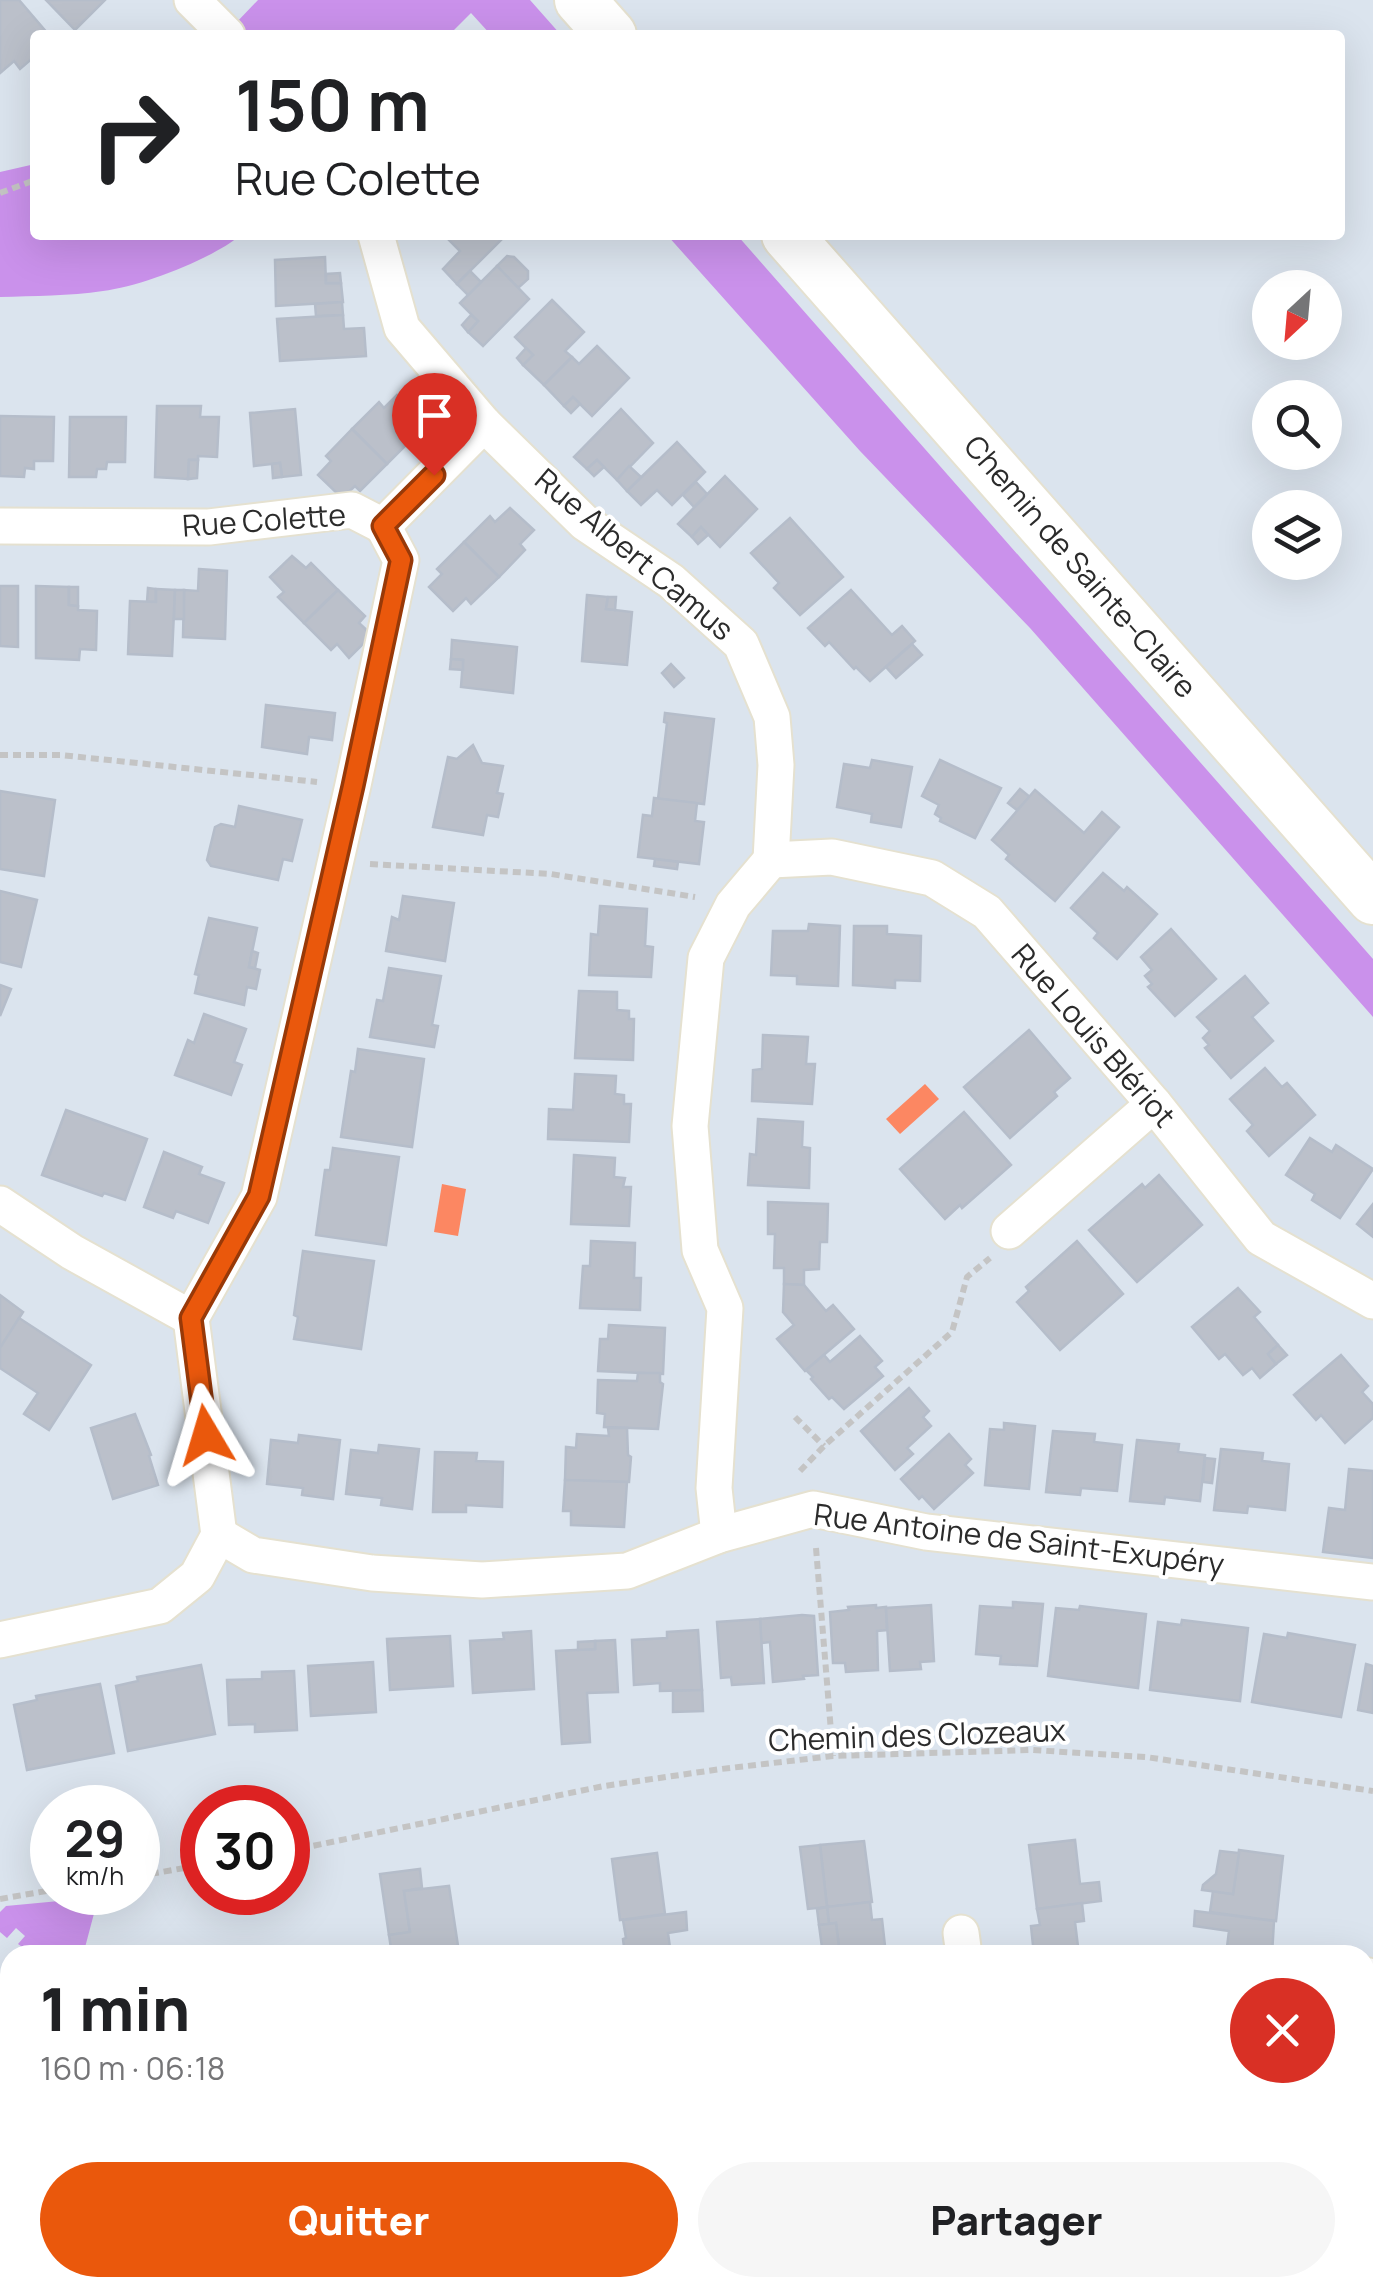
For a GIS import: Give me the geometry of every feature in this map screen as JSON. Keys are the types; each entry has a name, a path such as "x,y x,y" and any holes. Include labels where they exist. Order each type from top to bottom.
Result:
{"main road":[{"path":"580,0 606,30"},
{"name":"Chemin de Sainte-Claire","path":"791,240 1373,898"}],"street":[{"path":"192,0 222,30"},
{"name":"Rue Albert Camus","path":"377,240 402,328 484,424 585,523 671,581 742,644 772,718 776,765 771,860"},
{"name":"Rue Colette","path":"0,526 210,527 352,510 383,526 484,424"},
{"path":"0,1640 160,1606 198,1576 219,1535 191,1318 259,1196 401,560 383,526"},
{"name":"Rue Louis Blériot","path":"771,860 832,857 932,878 986,912 1154,1104 1261,1238 1373,1301"},
{"path":"719,1535 714,1488 725,1308 700,1250 690,1126 706,958 733,905 771,860"},
{"path":"1008,1230 1154,1104"},
{"path":"0,1204 72,1252 191,1318"},
{"name":"Rue Antoine de Saint-Exupéry","path":"219,1535 253,1555 372,1574 482,1580 628,1571 719,1535 813,1510 926,1532 1373,1582"}],"path":[{"path":"0,193 30,182"},
{"path":"0,755 61,755 353,786"},
{"path":"335,862 550,874 710,899"},
{"path":"794,1478 824,1446 952,1332 967,1277 1003,1247 1008,1230"},
{"path":"795,1417 824,1446"},
{"path":"816,1548 833,1756"},
{"name":"Chemin des Clozeaux","path":"310,1846 604,1786 833,1756 1032,1750 1146,1757 1373,1791"},
{"path":"0,1899 30,1894"}],"shaded area":[{"path":"258,0 530,0 557,30 486,30 471,13 454,30 239,30 234,25"},
{"path":"30,165 30,240 234,240 194,262 137,284 90,293 0,297 0,172"},
{"path":"671,240 741,240 1373,959 1373,1017 1030,628 860,451"},
{"path":"925,1084 939,1099 900,1134 886,1119"},
{"path":"442,1184 466,1189 458,1236 434,1232"},
{"path":"30,1904 30,1915 94,1915 86,1945 19,1945 25,1936 16,1928 7,1938 0,1932 0,1912 6,1906"}],"building":[{"path":"0,0 19,0 45,30 30,30 30,60 20,69 14,61 0,73"},
{"path":"46,0 105,0 75,30"},
{"path":"449,240 501,240 457,284 443,269 460,251"},
{"path":"507,256 514,257 528,271 528,279 518,288 497,266"},
{"path":"325,257 326,283 341,283 343,302 276,306 275,260"},
{"path":"497,266 529,299 483,346 468,332 478,321 460,303"},
{"path":"470,271 481,282 468,295 457,284"},
{"path":"340,273 341,283 326,283 326,274"},
{"path":"552,300 584,332 565,351 572,357 544,385 523,365 533,355 515,337"},
{"path":"342,302 343,315 316,316 315,304"},
{"path":"343,315 344,329 364,328 366,356 280,361 277,319"},
{"path":"471,315 478,321 468,332 462,325"},
{"path":"597,346 629,378 592,416 573,397 564,406 544,385 572,357 579,364"},
{"path":"526,348 533,355 523,365 517,358"},
{"path":"397,395 422,419 409,432 414,437 387,464 352,429 379,402 384,408"},
{"path":"573,397 580,404 571,413 564,406"},
{"path":"157,406 201,406 200,417 219,417 217,457 198,456 198,460 189,460 188,479 155,477"},
{"path":"295,409 301,475 282,477 280,463 254,466 250,413"},
{"path":"621,409 653,443 617,480 597,460 587,469 574,457"},
{"path":"0,416 54,417 53,461 34,461 34,469 25,468 24,477 0,476"},
{"path":"70,417 126,417 125,462 107,462 106,469 97,469 96,477 69,477"},
{"path":"352,429 387,464 360,491 355,486 342,498 318,475 331,461 326,456"},
{"path":"677,442 705,472 672,505 657,490 641,505 627,491"},
{"path":"189,460 198,460 197,478 188,479"},
{"path":"597,460 604,467 594,476 587,469"},
{"path":"280,463 282,477 273,478 272,464"},
{"path":"629,466 641,477 627,491 617,480"},
{"path":"725,476 757,509 720,547 701,527 692,537 678,524"},
{"path":"696,482 707,494 694,507 683,495"},
{"path":"510,508 534,530 520,544 525,550 499,577 464,542 490,516 495,522"},
{"path":"790,518 843,577 800,615 774,588 779,583 751,553"},
{"path":"701,527 708,535 698,544 692,537"},
{"path":"464,542 499,577 471,604 466,598 453,611 429,587 442,574 437,569"},
{"path":"292,556 306,568 311,563 338,590 304,623 278,597 284,592 270,577"},
{"path":"199,569 227,571 225,639 183,637 184,590 198,591"},
{"path":"0,586 18,586 18,647 0,646"},
{"path":"36,586 69,587 69,605 78,606 78,610 97,611 96,650 80,649 79,660 36,658"},
{"path":"69,587 78,587 78,606 69,605"},
{"path":"148,588 156,589 156,602 147,602"},
{"path":"156,589 175,590 172,656 128,654 130,601 156,602"},
{"path":"175,590 184,590 184,619 174,619"},
{"path":"338,590 365,616 359,623 372,635 349,658 337,644 331,650 304,623"},
{"path":"851,590 892,635 902,626 915,641 870,681 829,642 825,646 808,628"},
{"path":"587,595 608,597 606,609 632,612 627,665 582,661"},
{"path":"608,597 616,597 615,610 606,609"},
{"path":"452,640 517,647 513,693 461,687 463,660 451,659"},
{"path":"912,644 922,655 896,678 886,667"},
{"path":"451,659 463,660 463,670 450,669"},
{"path":"671,664 684,678 674,687 662,673"},
{"path":"266,705 335,713 332,740 309,737 307,754 262,747"},
{"path":"665,713 714,719 704,804 658,799"},
{"path":"473,745 482,763 503,766 497,793 503,794 498,817 487,815 483,835 433,827 448,757 457,759"},
{"path":"872,760 912,767 901,827 871,822 872,814 837,807 844,764 870,768"},
{"path":"940,760 1001,788 975,838 940,821 935,814 939,805 922,796"},
{"path":"1020,789 1030,797 1017,810 1008,803"},
{"path":"1035,790 1084,833 1102,812 1119,827 1055,901 1006,859 1009,855 992,840"},
{"path":"0,791 55,800 44,876 0,869"},
{"path":"654,798 697,803 695,821 704,822 699,864 638,857 643,815 652,816"},
{"path":"239,806 302,820 292,861 283,859 278,880 211,866 207,860 215,827 235,827"},
{"path":"655,859 678,862 677,869 654,866"},
{"path":"1103,873 1124,891 1127,887 1157,914 1117,959 1094,938 1098,933 1071,908"},
{"path":"0,891 37,900 21,967 0,962"},
{"path":"403,896 454,903 445,961 386,951 392,917 399,920"},
{"path":"600,906 647,909 645,946 653,947 651,977 589,975 591,934 598,935"},
{"path":"209,918 257,928 249,967 260,970 256,989 247,987 244,1005 195,993 199,975 195,974"},
{"path":"809,924 840,926 838,986 797,984 797,976 771,975 773,931 808,931"},
{"path":"854,926 887,926 887,934 921,936 920,981 895,980 895,988 853,985"},
{"path":"1171,929 1216,979 1175,1016 1148,987 1152,984 1145,976 1152,970 1141,957"},
{"path":"252,951 258,953 255,968 249,967"},
{"path":"389,968 441,976 432,1025 438,1026 434,1047 370,1037 377,1000 383,1001"},
{"path":"1245,976 1268,1003 1252,1017 1273,1041 1231,1078 1205,1048 1209,1045 1203,1038 1210,1031 1197,1017"},
{"path":"0,985 11,989 0,1016"},
{"path":"579,991 617,992 617,1010 629,1011 629,1019 634,1019 633,1060 575,1058"},
{"path":"204,1014 246,1029 234,1062 242,1065 231,1095 175,1075 188,1040 194,1043"},
{"path":"1029,1030 1070,1078 1054,1092 1057,1096 1010,1138 964,1087"},
{"path":"763,1035 808,1037 806,1064 815,1064 812,1104 752,1101 753,1070 762,1069"},
{"path":"358,1049 424,1059 412,1147 341,1137"},
{"path":"1265,1068 1282,1087 1287,1083 1315,1115 1269,1156 1247,1131 1253,1125 1230,1099"},
{"path":"575,1074 616,1076 615,1094 624,1095 624,1104 631,1104 629,1142 548,1139 549,1109 573,1110"},
{"path":"66,1110 147,1139 125,1200 42,1175"},
{"path":"964,1112 1011,1165 945,1219 900,1169"},
{"path":"758,1119 803,1122 802,1147 810,1148 809,1188 748,1185 750,1154 756,1155"},
{"path":"1310,1138 1332,1152 1336,1145 1373,1169 1340,1218 1312,1200 1315,1194 1286,1175"},
{"path":"333,1148 399,1157 386,1245 316,1235 325,1170 330,1170"},
{"path":"164,1152 202,1167 199,1174 224,1183 208,1223 176,1211 173,1218 144,1207"},
{"path":"574,1155 615,1158 614,1177 625,1178 623,1187 631,1187 629,1226 571,1224"},
{"path":"1159,1175 1202,1225 1137,1282 1089,1230 1142,1184 1145,1188"},
{"path":"768,1202 828,1204 827,1242 820,1242 819,1269 804,1270 804,1285 784,1284 784,1268 774,1268 775,1234 768,1234"},
{"path":"1373,1204 1373,1237 1357,1224"},
{"path":"591,1241 635,1243 634,1278 641,1278 640,1310 580,1308 583,1266 590,1266"},
{"path":"1077,1241 1123,1294 1060,1350 1017,1302 1029,1291 1026,1287"},
{"path":"303,1251 374,1261 361,1349 294,1339"},
{"path":"784,1284 804,1285 826,1311 833,1305 854,1329 805,1371 777,1339 794,1325 783,1312"},
{"path":"1238,1288 1260,1312 1254,1317 1278,1345 1268,1354 1276,1364 1260,1378 1252,1368 1243,1375 1225,1354 1219,1359 1192,1327"},
{"path":"0,1295 23,1312 0,1348"},
{"path":"19,1318 91,1365 49,1430 24,1414 38,1393 0,1368 0,1348"},
{"path":"609,1325 665,1328 663,1374 598,1371 600,1339 608,1339"},
{"path":"860,1336 882,1361 875,1367 883,1376 844,1409 832,1397 829,1399 806,1370 824,1355 830,1362"},
{"path":"1278,1345 1287,1355 1276,1364 1268,1354"},
{"path":"1341,1355 1368,1386 1362,1392 1373,1404 1373,1418 1345,1443 1321,1415 1316,1420 1294,1395"},
{"path":"638,1373 660,1373 663,1384 658,1429 604,1427 605,1414 597,1413 598,1380 637,1381"},
{"path":"909,1388 929,1411 923,1417 931,1426 907,1448 913,1454 895,1470 861,1431"},
{"path":"135,1414 158,1485 113,1499 91,1428"},
{"path":"1004,1423 1035,1426 1029,1489 985,1485 990,1429 1004,1430"},
{"path":"608,1428 627,1428 629,1482 565,1480 566,1447 576,1448 577,1434 609,1436"},
{"path":"1053,1431 1095,1434 1094,1442 1122,1445 1117,1491 1081,1488 1080,1495 1046,1492"},
{"path":"949,1434 971,1459 965,1465 973,1473 934,1509 901,1479"},
{"path":"299,1435 340,1440 333,1499 302,1495 303,1488 267,1484 271,1440 298,1443"},
{"path":"1137,1440 1179,1444 1178,1452 1205,1455 1200,1501 1165,1497 1164,1504 1130,1501"},
{"path":"379,1445 419,1449 412,1509 381,1505 382,1498 346,1494 351,1450 378,1453"},
{"path":"1221,1449 1263,1453 1262,1461 1289,1464 1285,1510 1248,1506 1247,1513 1214,1510"},
{"path":"435,1452 477,1453 476,1461 503,1462 502,1507 466,1505 466,1512 433,1512"},
{"path":"1205,1458 1215,1459 1212,1483 1203,1482"},
{"path":"1349,1469 1373,1471 1373,1558 1323,1552 1329,1508 1345,1510"},
{"path":"565,1480 627,1482 624,1527 571,1525 571,1511 563,1511"},
{"path":"1013,1602 1043,1604 1037,1666 1000,1664 1001,1656 976,1654 980,1606 1013,1608"},
{"path":"931,1605 934,1661 920,1662 921,1669 890,1671 886,1608"},
{"path":"1080,1606 1146,1614 1138,1688 1048,1676 1056,1608 1079,1610"},
{"path":"886,1607 887,1630 877,1631 878,1670 846,1672 845,1663 833,1663 830,1612"},
{"path":"814,1616 818,1675 773,1682 770,1642 761,1643 760,1619"},
{"path":"760,1619 764,1683 732,1685 731,1677 721,1678 717,1622"},
{"path":"1182,1620 1248,1628 1240,1701 1150,1690 1158,1622 1181,1625"},
{"path":"698,1630 702,1690 660,1691 660,1683 634,1685 632,1640 667,1638 667,1632"},
{"path":"531,1631 534,1689 473,1693 470,1641 504,1639 503,1633"},
{"path":"1288,1633 1355,1645 1341,1717 1252,1702 1264,1634 1287,1638"},
{"path":"450,1636 453,1686 390,1690 387,1639"},
{"path":"615,1640 618,1692 587,1693 590,1742 562,1744 556,1651 595,1649 595,1641"},
{"path":"595,1641 595,1649 578,1650 578,1642"},
{"path":"373,1662 376,1712 311,1716 308,1666"},
{"path":"1366,1664 1373,1666 1373,1713 1358,1710"},
{"path":"201,1665 215,1734 128,1751 116,1686 138,1681 137,1677"},
{"path":"294,1671 297,1730 255,1732 255,1724 229,1725 227,1680 262,1679 262,1672"},
{"path":"100,1684 114,1753 27,1770 14,1705 37,1700 36,1696"},
{"path":"702,1690 703,1711 673,1712 673,1691"},
{"path":"1075,1840 1080,1884 1099,1882 1101,1901 1037,1909 1029,1845"},
{"path":"864,1841 872,1902 827,1907 820,1845"},
{"path":"820,1845 827,1907 808,1909 800,1847"},
{"path":"1239,1850 1283,1856 1276,1921 1210,1912 1213,1891 1233,1894"},
{"path":"1220,1851 1239,1853 1233,1894 1202,1890 1216,1874"},
{"path":"657,1853 665,1914 620,1920 612,1859"},
{"path":"420,1869 422,1888 404,1891 410,1932 389,1935 380,1874"},
{"path":"449,1886 458,1945 390,1945 389,1935 410,1932 404,1891"},
{"path":"870,1902 872,1920 882,1919 885,1945 839,1945 836,1923 829,1924 827,1907"},
{"path":"1082,1903 1084,1921 1075,1922 1078,1945 1033,1945 1031,1926 1040,1925 1037,1909"},
{"path":"827,1907 829,1924 819,1925 817,1909"},
{"path":"1195,1911 1274,1921 1273,1945 1227,1945 1229,1931 1194,1926"},
{"path":"686,1912 687,1930 668,1933 670,1945 624,1945 623,1920"},
{"path":"836,1923 839,1945 822,1945 819,1925"}],"route":[{"path":"206,1435 191,1318 259,1196 401,560 383,526 434,475"}]}
